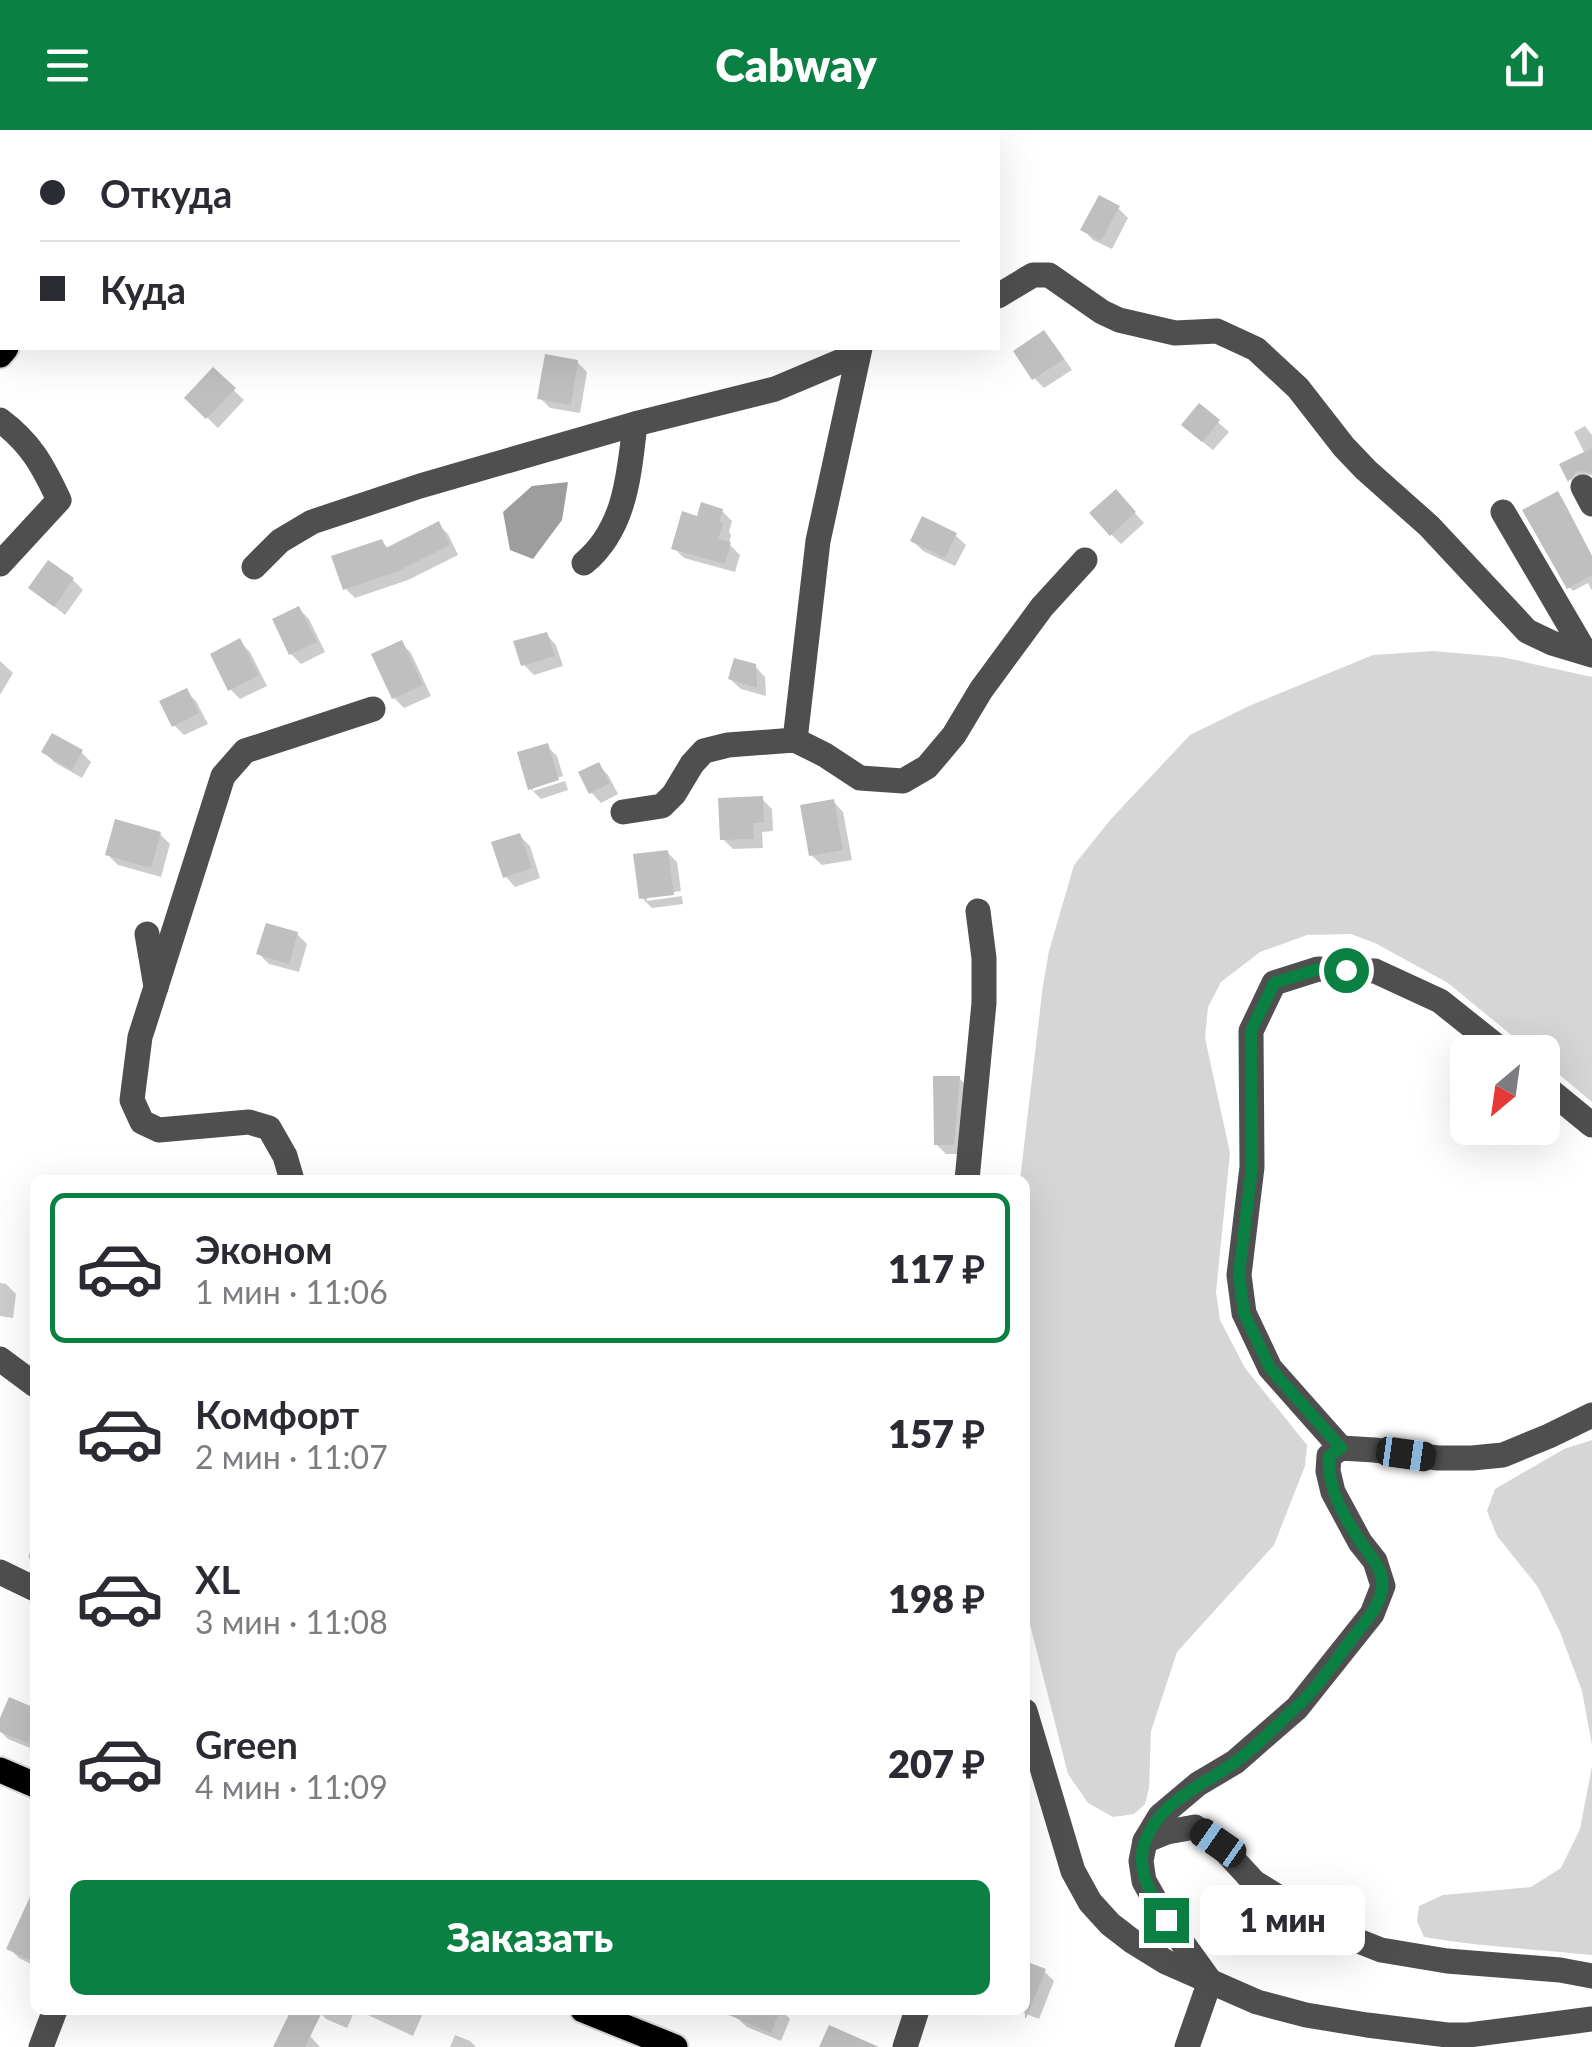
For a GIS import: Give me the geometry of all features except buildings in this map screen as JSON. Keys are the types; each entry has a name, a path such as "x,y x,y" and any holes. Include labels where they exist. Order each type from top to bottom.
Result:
{"main road":[{"path":"0,1770 30,1783"},
{"path":"595,2015 675,2047"}],"street":[{"path":"1000,295 1033,275 1049,275 1119,320 1175,333 1217,331 1256,349 1298,388 1366,470 1429,526 1527,631 1589,653"},
{"path":"254,567 280,540 312,522 420,486 775,389 859,351"},
{"path":"795,740 818,541 859,351"},
{"path":"0,420 20,435 44,467 59,500 0,564"},
{"path":"584,562 600,550 626,493 636,424"},
{"path":"1503,512 1589,653"},
{"path":"623,812 662,806 704,751 728,745 795,740 860,778 903,781 928,767 1042,607 1084,560"},
{"path":"291,1175 285,1156 268,1128 249,1122 159,1130 142,1122 132,1100 140,1036 222,776 245,751 373,710"},
{"path":"967,1175 984,1004 978,911"},
{"path":"147,934 156,988"},
{"path":"1341,1448 1270,1368 1244,1313 1239,1274 1252,1167 1251,1031 1274,983 1318,969 1374,971 1440,1000 1483,1035"},
{"path":"1560,1099 1592,1125"},
{"path":"0,1359 30,1380"},
{"path":"1210,1981 1166,1920 1144,1881 1141,1860 1145,1841 1160,1816 1198,1784 1235,1762 1297,1708 1372,1614 1383,1586 1375,1561 1333,1492 1329,1456 1341,1448 1438,1458 1503,1455 1592,1415"},
{"path":"0,1572 30,1587"},
{"path":"1030,1728 1073,1871 1090,1902 1110,1924 1166,1962 1257,2002 1306,2015 1470,2041 1592,2019"},
{"path":"1145,1841 1167,1832 1196,1828 1218,1843 1254,1882 1288,1905 1333,1931 1381,1950 1592,1976"},
{"path":"1188,2047 1210,1981"},
{"path":"41,2047 53,2015"},
{"path":"905,2047 915,2015"}],"shaded area":[{"path":"568,482 562,520 533,559 510,550 503,512 532,486"},
{"path":"1433,651 1502,657 1592,677 1592,1102 1560,1075 1560,1035 1511,1035 1448,983 1351,934 1307,935 1260,952 1221,982 1208,1007 1205,1038 1230,1153 1216,1292 1220,1320 1245,1368 1307,1445 1305,1466 1274,1545 1177,1652 1151,1731 1145,1804 1134,1814 1113,1817 1088,1803 1068,1774 1030,1625 1030,1175 1021,1175 1043,985 1074,865 1111,819 1190,735 1373,655"},
{"path":"1592,1440 1592,1745 1582,1691 1560,1632 1538,1587 1497,1536 1487,1511 1495,1489 1564,1449"},
{"path":"1592,1766 1592,1955 1424,1937 1417,1921 1419,1906 1443,1895 1531,1887 1561,1868 1580,1829"}],"route":[{"path":"1166,1920 1144,1881 1141,1860 1145,1841 1160,1816 1198,1784 1235,1762 1297,1708 1372,1614 1383,1586 1375,1561 1333,1492 1329,1456 1341,1448 1270,1368 1244,1313 1239,1274 1252,1167 1251,1031 1274,983 1318,969 1346,970"}]}
